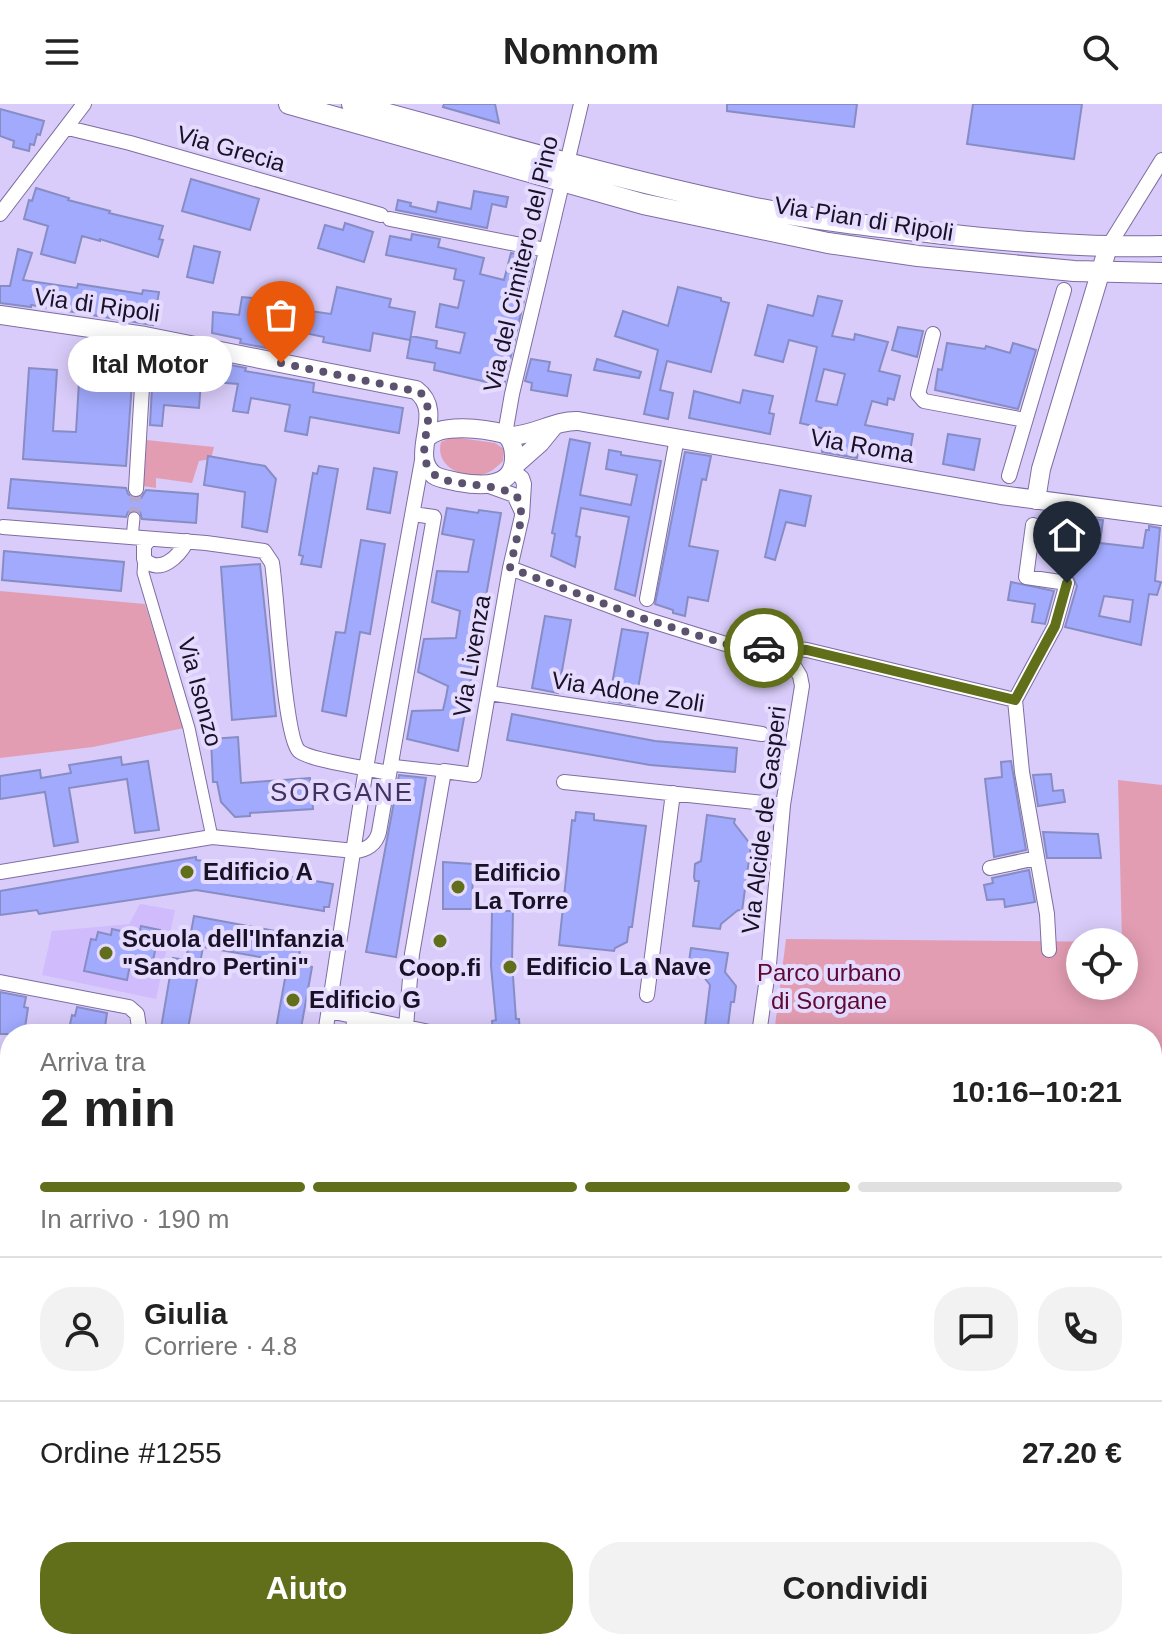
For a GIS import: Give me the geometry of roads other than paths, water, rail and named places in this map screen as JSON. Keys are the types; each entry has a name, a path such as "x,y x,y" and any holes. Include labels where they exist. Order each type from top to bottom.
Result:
{"main road":[{"path":"289,104 566,171"},
{"path":"352,104 566,171"},
{"name":"Via Pian di Ripoli","path":"566,171 854,224 985,239 1108,247 1162,246"},
{"name":"Via Pian di Ripoli","path":"566,171 666,209 828,243 918,256 1100,273 1162,273"}],"street":[{"name":"Via del Cimitero del Pino","path":"507,435 512,394 581,104"},
{"path":"2,211 68,128 80,107"},
{"name":"Via Grecia","path":"68,128 385,217 546,250"},
{"path":"1036,500 1041,469 1108,247 1162,160"},
{"path":"1009,476 1064,290"},
{"name":"Via di Ripoli","path":"0,315 145,336 416,390 425,399 428,408 425,447"},
{"path":"933,334 918,394 924,401 1025,420"},
{"path":"136,489 145,336"},
{"path":"1034,387 1063,394"},
{"name":"Via Roma","path":"507,435 534,433 578,421 1036,500 1162,516"},
{"path":"489,486 506,477 555,425"},
{"path":"327,1024 366,768 425,447 433,432 444,429 507,435 514,453 513,468"},
{"path":"647,599 677,438"},
{"path":"425,447 427,466 434,475 489,486 514,495 522,516"},
{"name":"Via Livenza","path":"389,769 443,779 474,775 522,516 524,484 513,468"},
{"path":"414,510 427,489 451,480"},
{"path":"0,872 212,837 355,851 367,848 377,839 434,517 414,510"},
{"path":"132,538 134,518"},
{"path":"1033,525 1026,577 1067,583 1055,626 1015,700 1022,772 1047,914 1049,950"},
{"path":"3,527 132,538 184,546 206,543 258,549 266,554 272,563 288,717 297,750 306,756 366,768 389,769"},
{"path":"149,540 144,546 144,559 151,566 169,563 184,546"},
{"name":"Via Isonzo","path":"144,559 143,573 189,728 212,837"},
{"name":"Via Alcide de Gasperi","path":"510,568 642,618 790,661 802,682 783,805 760,1024"},
{"path":"393,625 414,629"},
{"path":"745,650 779,647 807,650 1015,700"},
{"name":"Via Adone Zoli","path":"489,693 762,734"},
{"path":"406,1024 412,954 443,779"},
{"path":"564,782 783,805"},
{"path":"647,995 673,793"},
{"path":"990,868 1037,858"},
{"path":"0,982 129,1007 137,1014 138,1024"},
{"path":"329,1011 391,1024"},
{"path":"354,1024 355,1017"}],"tunnel":[{"path":"134,518 136,489"}],"place":[{"name":"Ital Motor","path":"281,363"},
{"name":"Edificio A","path":"187,872"},
{"name":"Edificio La Torre","path":"458,887"},
{"name":"Coop.fi","path":"440,941"},
{"name":"Scuola dell'Infanzia \"Sandro Pertini\"","path":"106,953"},
{"name":"Edificio La Nave","path":"510,967"},
{"name":"Edificio G","path":"293,1000"}],"district":[{"name":"SORGANE","path":"342,792"}],"park label":[{"name":"Parco urbano di Sorgane","path":"829,987"}]}
